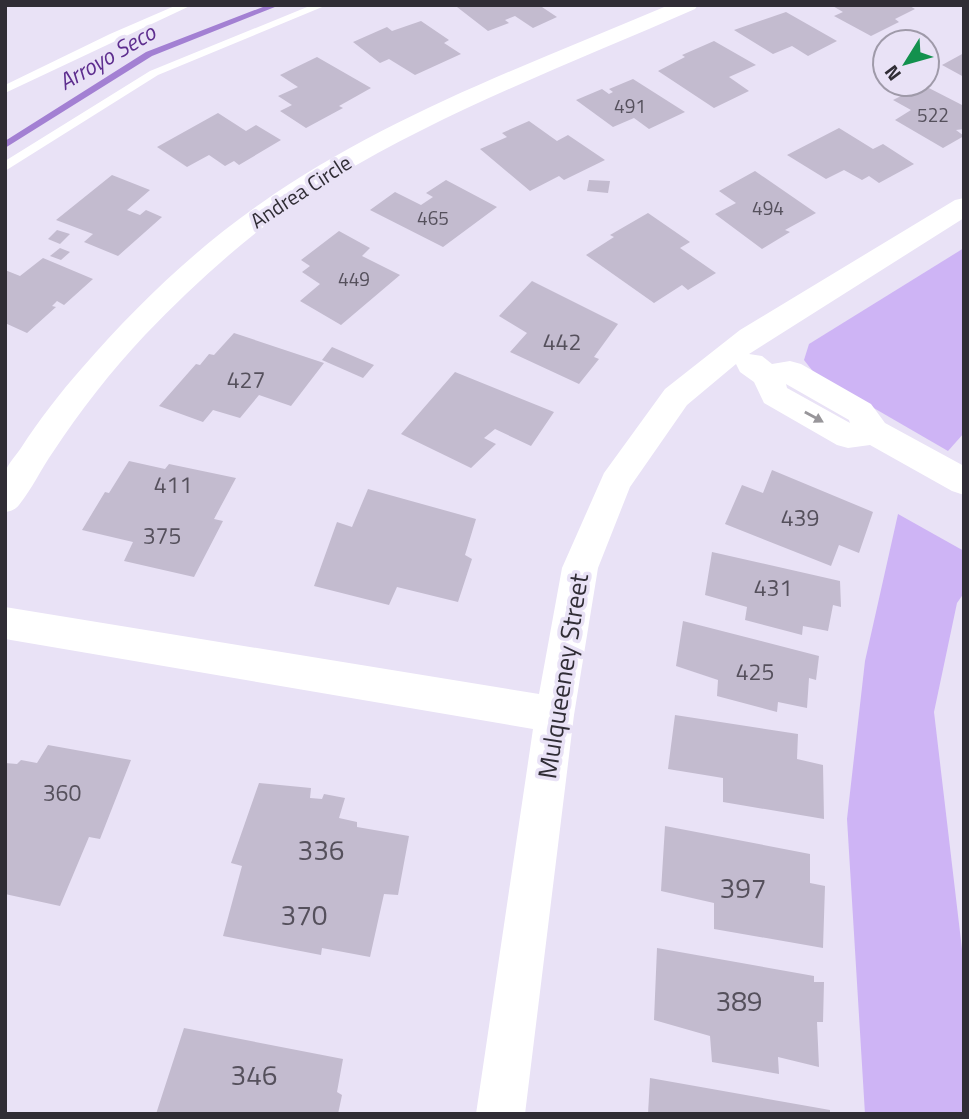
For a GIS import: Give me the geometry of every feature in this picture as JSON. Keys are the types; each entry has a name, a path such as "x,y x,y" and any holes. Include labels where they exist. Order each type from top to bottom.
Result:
{"street":[{"name":"Andrea Circle","path":"5,499 35,450 98,366 156,303 237,234 311,182 382,141 458,103 688,5"},
{"name":"Mulqueeney Street","path":"500,1114 555,715 580,568 616,482 676,397 731,351 964,206"},
{"path":"731,351 767,376 775,395 848,436 873,432 964,482"},
{"path":"5,623 555,715"}],"lane":[{"path":"5,90 114,36 187,5"},
{"path":"5,167 155,73 322,5"}],"shaded area":[{"path":"964,248 964,433 948,451 815,374 804,360 809,344"},
{"path":"898,514 964,551 964,593 957,603 934,712 964,966 964,1114 865,1114 847,819 865,661"}],"building":[{"path":"539,5 557,17 533,28 515,16 505,20 509,23 488,31 457,7"},
{"path":"831,5 908,5 915,9 895,19 899,22 887,28 871,28 871,36 834,16 843,12"},
{"path":"786,12 837,41 808,56 792,46 773,54 734,30"},
{"path":"421,21 449,40 444,43 461,54 415,75 389,59 380,63 353,42 387,27 392,31"},
{"path":"714,41 756,65 729,77 749,91 714,108 658,71 685,57 682,55"},
{"path":"964,53 964,77 942,65"},
{"path":"317,57 371,88 339,106 343,108 306,128 280,111 292,105 278,96 298,87 280,75"},
{"path":"633,79 685,112 649,129 634,118 613,127 576,100 602,89 609,94 613,92 609,89"},
{"path":"941,94 964,106 964,129 956,130 964,136 943,148 895,120 911,110 893,100 941,98"},
{"path":"218,113 246,131 256,125 281,140 239,165 234,161 225,166 209,155 187,167 157,147"},
{"path":"529,121 557,141 568,135 605,160 564,180 559,176 530,191 480,149 507,137 502,133"},
{"path":"839,128 873,149 883,144 914,164 879,183 869,176 862,180 844,170 826,179 787,155"},
{"path":"755,171 816,213 785,230 790,232 762,249 715,214 736,203 719,191"},
{"path":"112,175 150,190 127,210 140,215 146,210 162,217 118,256 84,242 93,234 56,220"},
{"path":"446,180 497,207 443,247 370,210 395,192 421,205 433,197 426,193"},
{"path":"589,180 610,181 608,193 587,191"},
{"path":"648,213 690,242 680,248 716,273 688,290 682,285 654,303 586,255 614,237 610,235"},
{"path":"57,230 70,234 60,244 48,239"},
{"path":"339,231 370,248 362,256 400,275 341,325 300,301 320,284 302,272 310,266 301,260"},
{"path":"60,248 70,252 61,260 50,256"},
{"path":"43,258 93,279 64,305 57,301 52,306 56,307 27,333 5,323 5,270 20,276"},
{"path":"532,281 618,324 594,357 599,359 579,384 510,352 527,333 499,316"},
{"path":"234,333 324,363 291,406 259,395 240,418 213,410 203,422 159,406 196,364 200,365 209,354 214,355"},
{"path":"332,347 374,365 363,378 322,360"},
{"path":"455,372 554,412 531,446 495,429 484,438 496,444 471,468 401,434"},
{"path":"129,461 165,469 169,464 236,478 214,519 223,521 194,577 124,561 133,542 82,530 105,492 109,493"},
{"path":"772,470 873,512 859,553 839,545 831,566 725,524 742,485 763,493"},
{"path":"368,489 476,519 465,555 472,559 458,602 397,587 389,605 314,586 337,522 352,527"},
{"path":"712,552 840,581 841,607 833,605 828,631 803,626 802,635 745,620 747,607 705,595"},
{"path":"683,621 819,656 816,680 809,678 807,708 778,702 777,712 717,696 718,680 676,666"},
{"path":"675,715 798,734 797,759 823,765 824,819 723,802 723,778 668,769"},
{"path":"48,745 131,760 100,839 89,837 60,906 5,894 5,763 17,764 21,760 37,763"},
{"path":"259,783 311,788 310,798 322,799 324,794 345,798 339,818 357,822 357,827 409,836 398,895 384,894 370,957 322,948 321,955 223,936 242,866 231,863"},
{"path":"665,826 810,854 810,883 825,886 823,948 714,929 714,903 661,891"},
{"path":"657,948 814,976 814,982 824,982 823,1022 817,1022 819,1067 778,1057 779,1074 712,1062 710,1036 654,1020"},
{"path":"184,1028 343,1059 337,1092 342,1095 338,1114 156,1114"},
{"path":"650,1078 830,1110 830,1114 648,1114"}],"waterway":[{"name":"Arroyo Seco","path":"5,145 149,54 276,5"}]}
